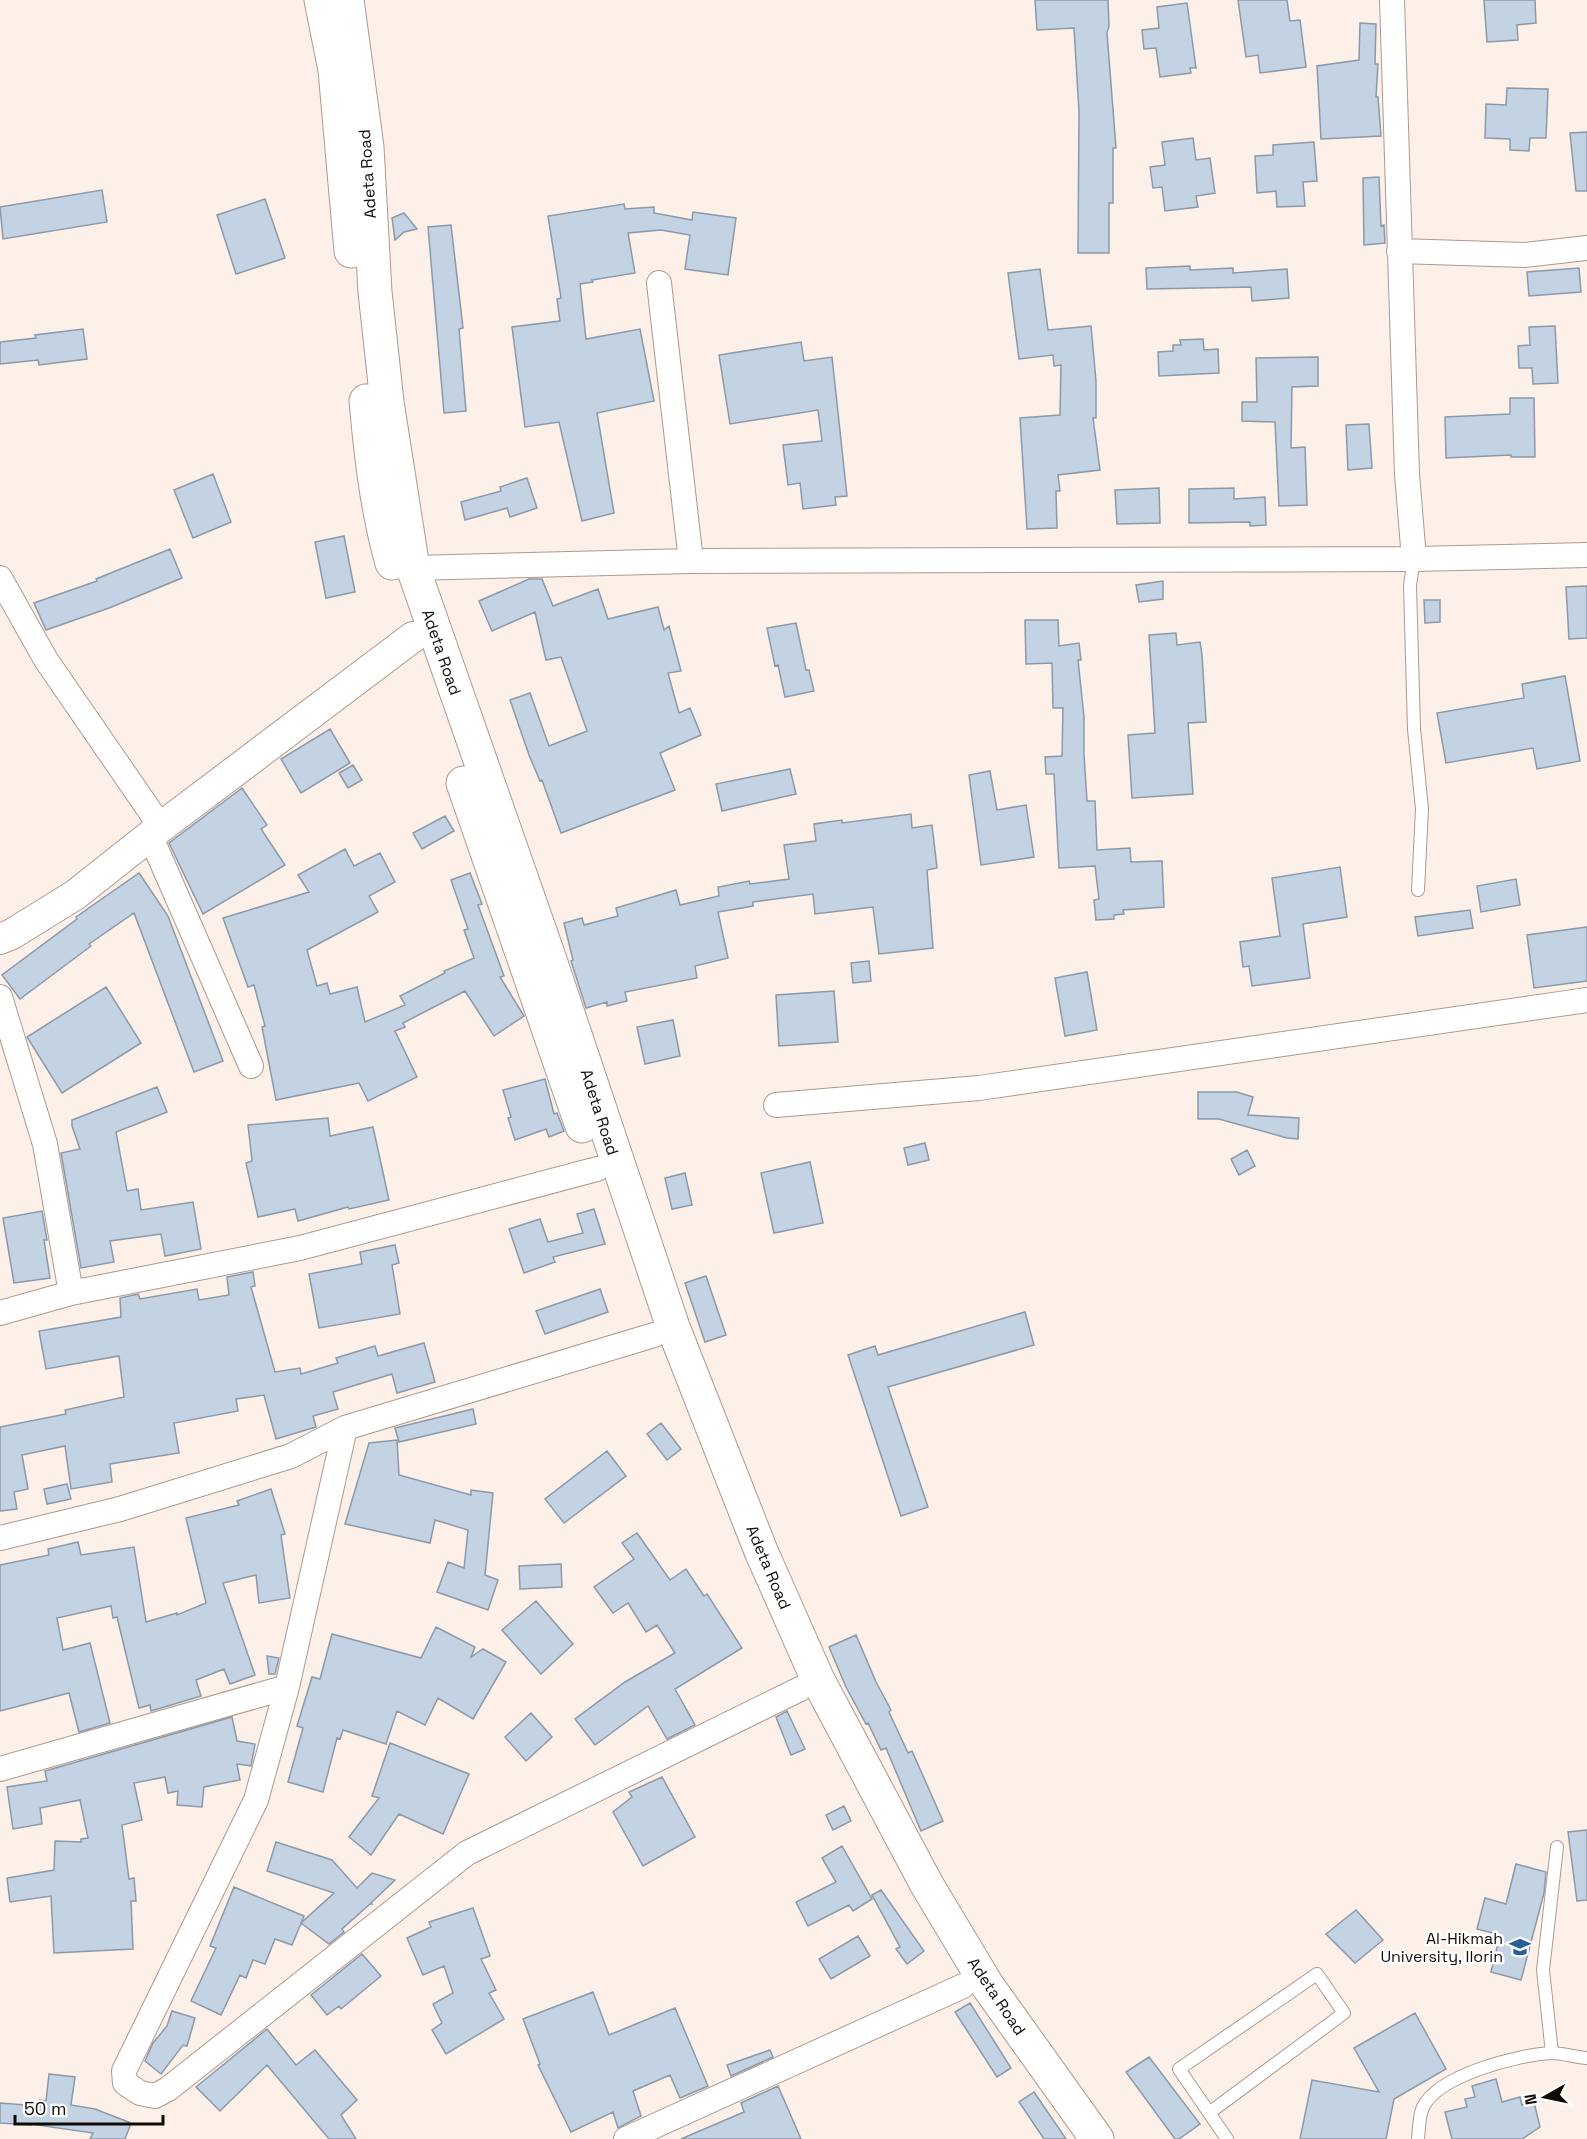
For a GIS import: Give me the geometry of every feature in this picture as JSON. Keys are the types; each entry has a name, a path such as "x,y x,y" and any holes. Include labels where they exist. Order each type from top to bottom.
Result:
{"main road":[{"name":"Adeta Road","path":"321,0 334,70 372,465 386,541 413,637 654,1335 742,1559 800,1689 909,1895 963,1986 1072,2139"},
{"name":"Adeta Road","path":"347,0 367,147 375,292 387,402 413,568 545,946 673,1327 760,1551 818,1680 927,1884 987,1984 1097,2139"}],"street":[{"path":"1392,0 1407,474 1414,559"},
{"path":"1399,250 1524,255 1587,248"},
{"path":"659,283 691,561"},
{"path":"413,568 691,561 1414,559 1587,555"},
{"path":"0,578 46,660 156,831 251,1066"},
{"path":"0,939 75,895 413,637"},
{"path":"0,997 45,1144 71,1293"},
{"path":"776,1105 979,1088 1587,1000"},
{"path":"0,1313 71,1293 300,1248 597,1169"},
{"path":"0,1538 120,1509 291,1456 345,1428 654,1335"},
{"path":"345,1428 287,1687 256,1800 124,2071 125,2083 140,2093 155,2096 168,2089 467,1853 800,1689"},
{"path":"0,1769 287,1687"},
{"path":"632,2138 963,1986"}],"lane":[{"path":"1414,559 1410,585 1414,729 1422,808 1418,890"},
{"path":"1552,2053 1544,1970 1557,1847"},
{"path":"1209,2113 1344,2013 1317,1974 1179,2069 1209,2113 1227,2139"},
{"path":"1418,2139 1422,2107 1443,2085 1470,2072 1517,2059 1552,2053 1587,2058"}],"building":[{"path":"1035,0 1108,0 1107,33 1116,148 1113,148 1113,203 1109,203 1109,253 1078,253 1079,112 1074,28 1037,30"},
{"path":"1238,0 1287,0 1290,21 1300,20 1306,67 1260,73 1258,55 1246,57"},
{"path":"1484,0 1535,0 1536,23 1517,25 1518,40 1487,42"},
{"path":"1187,3 1196,68 1190,68 1191,73 1160,77 1156,48 1144,49 1142,30 1159,28 1157,7"},
{"path":"1360,23 1376,24 1375,64 1378,64 1376,97 1378,97 1381,136 1321,139 1317,66 1359,60"},
{"path":"1507,88 1548,89 1546,138 1530,138 1529,151 1510,150 1510,139 1485,138 1486,104 1506,105"},
{"path":"1587,132 1587,191 1576,191 1570,133"},
{"path":"1193,138 1196,160 1210,158 1215,193 1196,196 1198,207 1165,211 1162,187 1153,188 1150,167 1165,165 1162,142"},
{"path":"1314,142 1317,181 1303,182 1305,206 1277,207 1276,191 1257,193 1255,156 1273,155 1273,145"},
{"path":"1379,177 1381,226 1384,225 1385,243 1364,245 1363,178"},
{"path":"102,190 107,222 3,239 0,207"},
{"path":"265,199 285,258 236,274 217,215"},
{"path":"624,204 625,209 654,207 654,213 692,220 693,212 736,218 728,275 685,269 690,235 661,230 628,233 635,273 580,284 586,339 640,329 654,401 597,413 614,513 582,521 559,422 525,427 512,327 560,321 557,299 561,298 548,216"},
{"path":"404,213 417,229 404,232 395,240 392,218"},
{"path":"451,225 463,328 459,329 466,411 444,413 428,227"},
{"path":"1190,266 1190,270 1233,268 1233,273 1287,269 1289,298 1252,301 1251,287 1147,289 1146,268"},
{"path":"1579,268 1581,292 1529,296 1527,272"},
{"path":"1040,269 1048,330 1091,326 1096,381 1096,418 1093,418 1100,470 1058,475 1060,491 1056,491 1057,528 1027,529 1020,418 1060,415 1061,365 1054,366 1053,355 1019,359 1008,273"},
{"path":"1555,326 1558,383 1533,384 1532,368 1519,368 1518,346 1530,345 1529,327"},
{"path":"83,329 87,359 39,365 38,360 0,364 0,342"},
{"path":"1203,339 1204,350 1218,349 1219,373 1159,376 1158,352 1173,351 1173,345 1181,345 1180,340"},
{"path":"801,342 804,361 832,357 847,496 835,497 836,505 803,509 800,483 788,485 783,445 822,441 818,410 730,424 719,355"},
{"path":"1318,357 1318,386 1292,387 1291,448 1305,447 1307,505 1279,506 1275,422 1242,421 1242,402 1257,402 1256,358"},
{"path":"1510,398 1534,398 1535,457 1511,457 1511,455 1446,458 1445,417 1510,414"},
{"path":"1369,424 1372,468 1348,470 1346,425"},
{"path":"213,474 231,522 193,538 174,490"},
{"path":"527,478 537,508 510,517 507,508 465,520 461,502 501,491 500,487"},
{"path":"1159,488 1160,523 1117,524 1115,490"},
{"path":"1234,488 1234,499 1265,497 1266,525 1250,526 1250,522 1189,523 1189,489"},
{"path":"344,536 355,592 326,598 315,542"},
{"path":"170,549 182,578 109,608 46,630 34,603 97,581 96,579"},
{"path":"529,579 542,579 553,606 598,589 608,619 658,607 664,630 669,626 681,671 668,673 679,713 690,708 701,735 660,753 675,790 561,833 542,780 540,781 529,755 510,700 530,693 549,746 587,731 561,657 546,660 535,612 492,631 479,601"},
{"path":"1163,581 1163,599 1139,602 1136,585"},
{"path":"1587,586 1587,638 1569,639 1566,587"},
{"path":"1424,600 1440,600 1440,622 1425,623"},
{"path":"1025,620 1058,620 1059,646 1079,643 1081,660 1078,660 1084,717 1087,801 1095,801 1097,850 1130,848 1131,862 1162,861 1164,907 1123,910 1124,914 1114,915 1114,919 1096,920 1094,900 1099,899 1095,866 1059,868 1054,774 1046,774 1045,757 1062,756 1063,708 1053,708 1052,663 1026,664"},
{"path":"796,623 806,670 809,670 814,691 785,697 778,665 775,666 767,628"},
{"path":"1176,633 1177,645 1200,642 1202,655 1206,722 1188,723 1193,794 1132,798 1128,735 1155,733 1149,635"},
{"path":"1565,676 1580,761 1537,769 1533,748 1446,763 1437,713 1524,698 1522,684"},
{"path":"330,729 350,763 301,793 281,759"},
{"path":"353,765 362,780 348,788 339,773"},
{"path":"790,769 796,794 722,811 716,784"},
{"path":"990,771 997,810 1026,805 1034,857 981,865 969,775"},
{"path":"242,788 267,825 261,829 285,865 203,914 169,843"},
{"path":"911,814 912,828 932,825 937,868 927,870 933,948 879,954 873,907 815,914 813,894 753,902 753,906 718,912 728,958 695,966 697,978 625,992 627,1001 607,1006 607,1002 586,1008 571,961 573,960 564,923 582,918 584,925 618,916 616,908 676,890 680,905 719,896 718,887 749,881 750,884 789,879 784,845 816,841 814,824 842,820 842,823"},
{"path":"445,816 454,831 422,849 413,833"},
{"path":"345,849 354,866 380,853 395,882 369,896 378,912 307,950 317,986 327,983 330,994 357,987 365,1022 405,1005 400,996 445,973 444,971 474,958 464,930 468,929 451,880 470,873 482,904 478,905 504,976 500,977 524,1016 494,1036 465,991 403,1023 405,1027 395,1031 417,1077 368,1101 359,1083 276,1100 262,1027 265,1026 254,985 248,987 223,918 309,892 298,875"},
{"path":"1340,867 1347,917 1303,924 1310,978 1252,986 1249,966 1243,967 1240,942 1280,936 1272,878"},
{"path":"139,873 168,916 223,1061 194,1072 134,913 89,944 91,946 20,999 2,975 77,919 76,917"},
{"path":"1516,879 1520,905 1481,912 1477,886"},
{"path":"1470,910 1473,928 1418,936 1415,917"},
{"path":"1587,927 1587,981 1534,988 1527,935"},
{"path":"869,961 871,981 853,983 851,963"},
{"path":"1087,972 1097,1030 1065,1036 1055,978"},
{"path":"106,987 141,1043 62,1093 27,1037"},
{"path":"834,991 838,1042 779,1046 776,995"},
{"path":"673,1020 680,1056 645,1064 637,1027"},
{"path":"545,1079 554,1114 557,1113 564,1131 549,1137 546,1129 515,1140 503,1090"},
{"path":"157,1087 167,1112 116,1132 127,1191 138,1189 141,1210 193,1202 201,1249 165,1256 161,1234 110,1241 114,1262 81,1268 61,1153 80,1149 72,1120"},
{"path":"1198,1092 1237,1092 1253,1097 1248,1115 1299,1118 1298,1139 1219,1119 1198,1119"},
{"path":"328,1118 330,1136 373,1127 389,1200 349,1209 348,1207 298,1221 295,1209 258,1217 246,1163 252,1161 248,1125"},
{"path":"925,1143 929,1160 908,1165 904,1148"},
{"path":"1247,1150 1255,1166 1239,1175 1231,1159"},
{"path":"810,1162 823,1223 774,1233 761,1173"},
{"path":"685,1173 692,1205 672,1209 665,1178"},
{"path":"594,1209 605,1244 553,1257 555,1262 524,1273 509,1229 540,1219 548,1242 583,1233 577,1214"},
{"path":"42,1211 50,1278 14,1283 3,1218"},
{"path":"395,1245 399,1263 392,1265 400,1314 319,1328 309,1274 362,1264 360,1252"},
{"path":"253,1272 255,1286 251,1287 275,1372 300,1368 301,1374 338,1363 336,1358 375,1346 378,1356 424,1343 435,1382 397,1393 392,1374 333,1392 338,1409 313,1416 316,1427 276,1439 264,1395 236,1399 238,1411 174,1423 179,1453 110,1464 112,1482 71,1489 65,1446 22,1455 28,1489 14,1492 17,1509 0,1511 0,1427 66,1414 65,1410 124,1397 119,1356 46,1369 39,1331 121,1317 120,1298 138,1294 140,1299 197,1289 199,1300 229,1295 227,1277"},
{"path":"706,1276 726,1335 705,1342 685,1283"},
{"path":"600,1289 608,1312 545,1334 536,1311"},
{"path":"1025,1312 1034,1345 888,1387 928,1507 901,1516 848,1355 875,1346 878,1355"},
{"path":"473,1409 476,1424 399,1442 395,1428"},
{"path":"661,1423 681,1449 667,1460 647,1434"},
{"path":"397,1440 399,1475 471,1495 471,1490 493,1493 485,1575 498,1580 488,1610 437,1592 448,1562 464,1568 468,1530 435,1520 430,1543 345,1524 369,1443"},
{"path":"607,1451 626,1476 564,1523 545,1499"},
{"path":"67,1484 71,1499 47,1504 44,1489"},
{"path":"271,1489 285,1534 281,1535 290,1598 259,1603 256,1575 223,1583 255,1675 230,1684 224,1669 196,1680 201,1696 151,1711 150,1705 139,1708 117,1617 113,1618 111,1606 57,1618 63,1650 90,1643 110,1723 79,1732 69,1693 0,1711 0,1565 49,1555 48,1549 78,1542 81,1555 134,1547 146,1622 177,1613 177,1615 206,1603 186,1518 239,1505 237,1501"},
{"path":"637,1533 670,1580 686,1569 704,1596 707,1594 742,1648 675,1689 695,1725 667,1739 648,1706 595,1745 575,1719 625,1682 675,1653 657,1625 646,1632 628,1603 613,1613 594,1587 634,1559 622,1543"},
{"path":"561,1564 562,1587 520,1589 519,1566"},
{"path":"536,1601 573,1644 541,1674 502,1630"},
{"path":"436,1627 475,1647 471,1657 483,1649 506,1662 473,1719 438,1698 425,1725 397,1711 386,1744 343,1730 340,1739 337,1738 323,1792 288,1782 303,1728 297,1726 312,1677 320,1679 332,1634 421,1658"},
{"path":"856,1635 908,1753 912,1751 943,1821 921,1831 886,1748 881,1750 868,1723 866,1724 846,1687 829,1647"},
{"path":"267,1656 279,1658 275,1674 269,1674"},
{"path":"787,1711 805,1749 791,1755 776,1717"},
{"path":"531,1713 552,1737 526,1761 505,1737"},
{"path":"232,1717 237,1741 255,1744 251,1766 237,1764 240,1780 204,1787 202,1807 177,1805 178,1791 168,1793 165,1777 134,1783 142,1820 122,1825 129,1879 134,1878 136,1901 131,1901 133,1949 54,1953 51,1896 10,1902 7,1878 54,1870 55,1841 81,1842 81,1839 88,1838 80,1800 40,1808 42,1824 13,1829 7,1787 47,1781 45,1771"},
{"path":"390,1743 469,1774 443,1834 399,1814 371,1855 349,1837 379,1798 372,1796"},
{"path":"662,1777 695,1837 643,1866 613,1812 632,1797 629,1792"},
{"path":"844,1806 851,1821 833,1830 826,1815"},
{"path":"1587,1830 1587,1900 1577,1901 1568,1832"},
{"path":"276,1842 332,1860 357,1888 372,1873 395,1880 372,1904 342,1929 344,1932 329,1944 301,1923 334,1893 267,1871"},
{"path":"842,1846 872,1899 853,1911 849,1905 808,1926 796,1902 836,1882 822,1858"},
{"path":"1516,1864 1546,1872 1544,1893 1521,1980 1491,1972 1500,1935 1477,1929 1485,1898 1506,1904"},
{"path":"234,1887 304,1916 292,1945 275,1939 265,1964 253,1960 246,1978 240,1975 221,2015 191,2001 216,1948 210,1946"},
{"path":"881,1890 924,1951 907,1964 896,1949 900,1947 872,1895"},
{"path":"473,1908 490,1956 481,1959 496,1990 489,1993 504,2019 446,2054 432,2030 442,2023 433,2004 453,1993 444,1966 423,1975 407,1938 431,1927 429,1922"},
{"path":"1356,1910 1383,1940 1355,1963 1326,1934"},
{"path":"858,1936 870,1956 831,1979 819,1959"},
{"path":"362,1954 381,1976 341,2009 339,2006 327,2015 311,1995"},
{"path":"593,1992 609,2035 675,2008 708,2086 680,2098 670,2075 633,2091 641,2116 618,2128 613,2112 571,2132 538,2065 540,2064 523,2019"},
{"path":"970,2003 1011,2068 997,2077 955,2012"},
{"path":"172,2011 195,2018 187,2046 183,2045 161,2074 145,2061 153,2043 167,2026"},
{"path":"1415,2013 1446,2069 1394,2099 1386,2139 1300,2139 1312,2080 1379,2092 1354,2048"},
{"path":"267,2029 296,2065 315,2050 357,2100 341,2115 356,2139 329,2139 267,2065 220,2111 196,2087"},
{"path":"770,2050 773,2057 731,2076 727,2065"},
{"path":"1149,2057 1200,2124 1179,2139 1175,2139 1126,2072"},
{"path":"49,2074 75,2077 71,2105 95,2109 131,2123 125,2139 90,2139 93,2133 31,2124 0,2123 0,2103 40,2106 40,2100 46,2101"},
{"path":"1496,2079 1502,2102 1520,2097 1522,2105 1534,2102 1540,2127 1522,2139 1452,2139 1445,2112 1467,2107 1465,2099 1475,2097 1472,2086"},
{"path":"778,2086 801,2139 681,2139 744,2112 741,2103"},
{"path":"1034,2092 1066,2139 1044,2139 1019,2102"}],"place":[{"name":"Al-Hikmah University, Ilorin","path":"1520,1947"}]}
